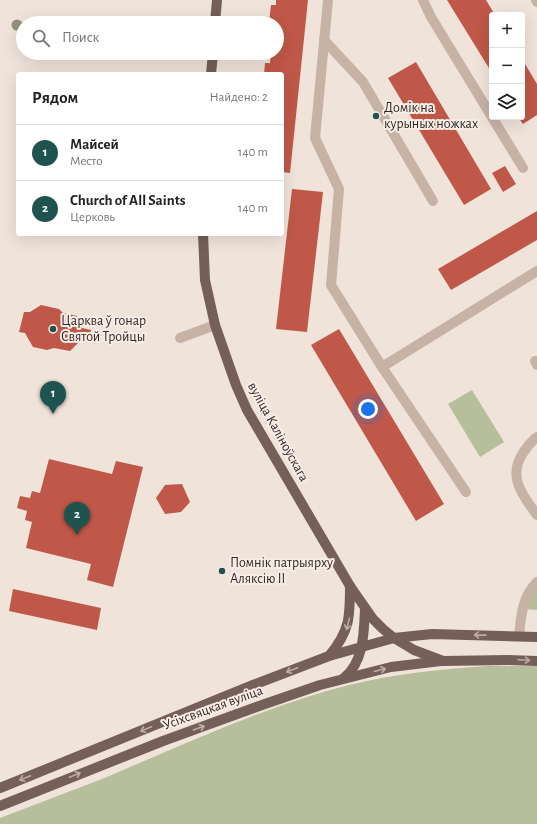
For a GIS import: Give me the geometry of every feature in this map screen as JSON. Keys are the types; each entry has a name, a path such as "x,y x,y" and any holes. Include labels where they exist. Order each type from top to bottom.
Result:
{"main road":[{"path":"216,16 217,0"},
{"path":"211,72 212,60"},
{"name":"вуліца Каліноўскага","path":"203,236 205,280 215,324 236,385 247,410 350,586 373,619 394,638 414,650 443,661 537,661"},
{"path":"329,656 339,644 347,627 350,616 350,586"},
{"path":"342,679 355,667 358,660 363,634 365,608"},
{"path":"394,638 432,634 537,637"},
{"name":"Усіхсвяцкая вуліца","path":"3,786 253,685 329,656 394,638"},
{"name":"Усіхсвяцкая вуліца","path":"0,806 163,741 320,685 391,667 443,661"}],"lane":[{"path":"328,0 315,138 339,189 331,285 382,367 466,492"},
{"path":"423,0 523,168"},
{"path":"324,40 363,82 433,201"},
{"path":"382,367 537,271"},
{"path":"180,338 215,324"},
{"path":"537,437 531,441 520,458 516,470 518,483 522,494 537,515"},
{"path":"519,636 524,603 529,592 537,582"}],"green space":[{"path":"472,390 504,442 480,457 448,404"},
{"path":"537,582 537,610 522,609"},
{"path":"487,666 537,666 537,824 0,824 0,818 102,779 254,715 286,704 366,681 435,670"}],"building":[{"path":"276,0 308,0 290,173 284,172 284,72 264,72 265,63 270,63 270,60 284,60 284,16 270,16 271,5 276,5"},
{"path":"447,0 486,0 493,12 489,12 489,68"},
{"path":"416,62 491,189 464,205 388,78"},
{"path":"525,64 537,84 537,115 523,124 520,120 525,120"},
{"path":"505,166 516,184 503,192 492,173"},
{"path":"292,189 323,192 307,332 276,329"},
{"path":"537,211 537,240 451,290 438,269"},
{"name":"Царква ў гонар Святой Тройцы","path":"41,305 59,309 63,313 77,316 82,328 91,330 88,342 79,342 70,351 54,348 47,350 33,347 25,333 19,332 24,312 30,312"},
{"path":"339,329 444,504 416,521 311,345"},
{"path":"49,459 112,474 116,461 143,467 113,587 87,580 91,564 26,548 32,522 25,520 27,511 17,508 20,496 30,498 32,491 40,493"},
{"path":"182,484 190,502 181,512 165,514 156,498 165,485"},
{"path":"13,589 101,608 97,630 9,611"}],"place":[{"name":"Домік на курыных ножках","path":"376,116"},
{"name":"Царква ў гонар Святой Тройцы","path":"53,329"},
{"name":"Майсей","path":"53,414"},
{"name":"Church of All Saints","path":"77,535"},
{"name":"Помнік патрыярху Аляксію II","path":"222,571"}]}
